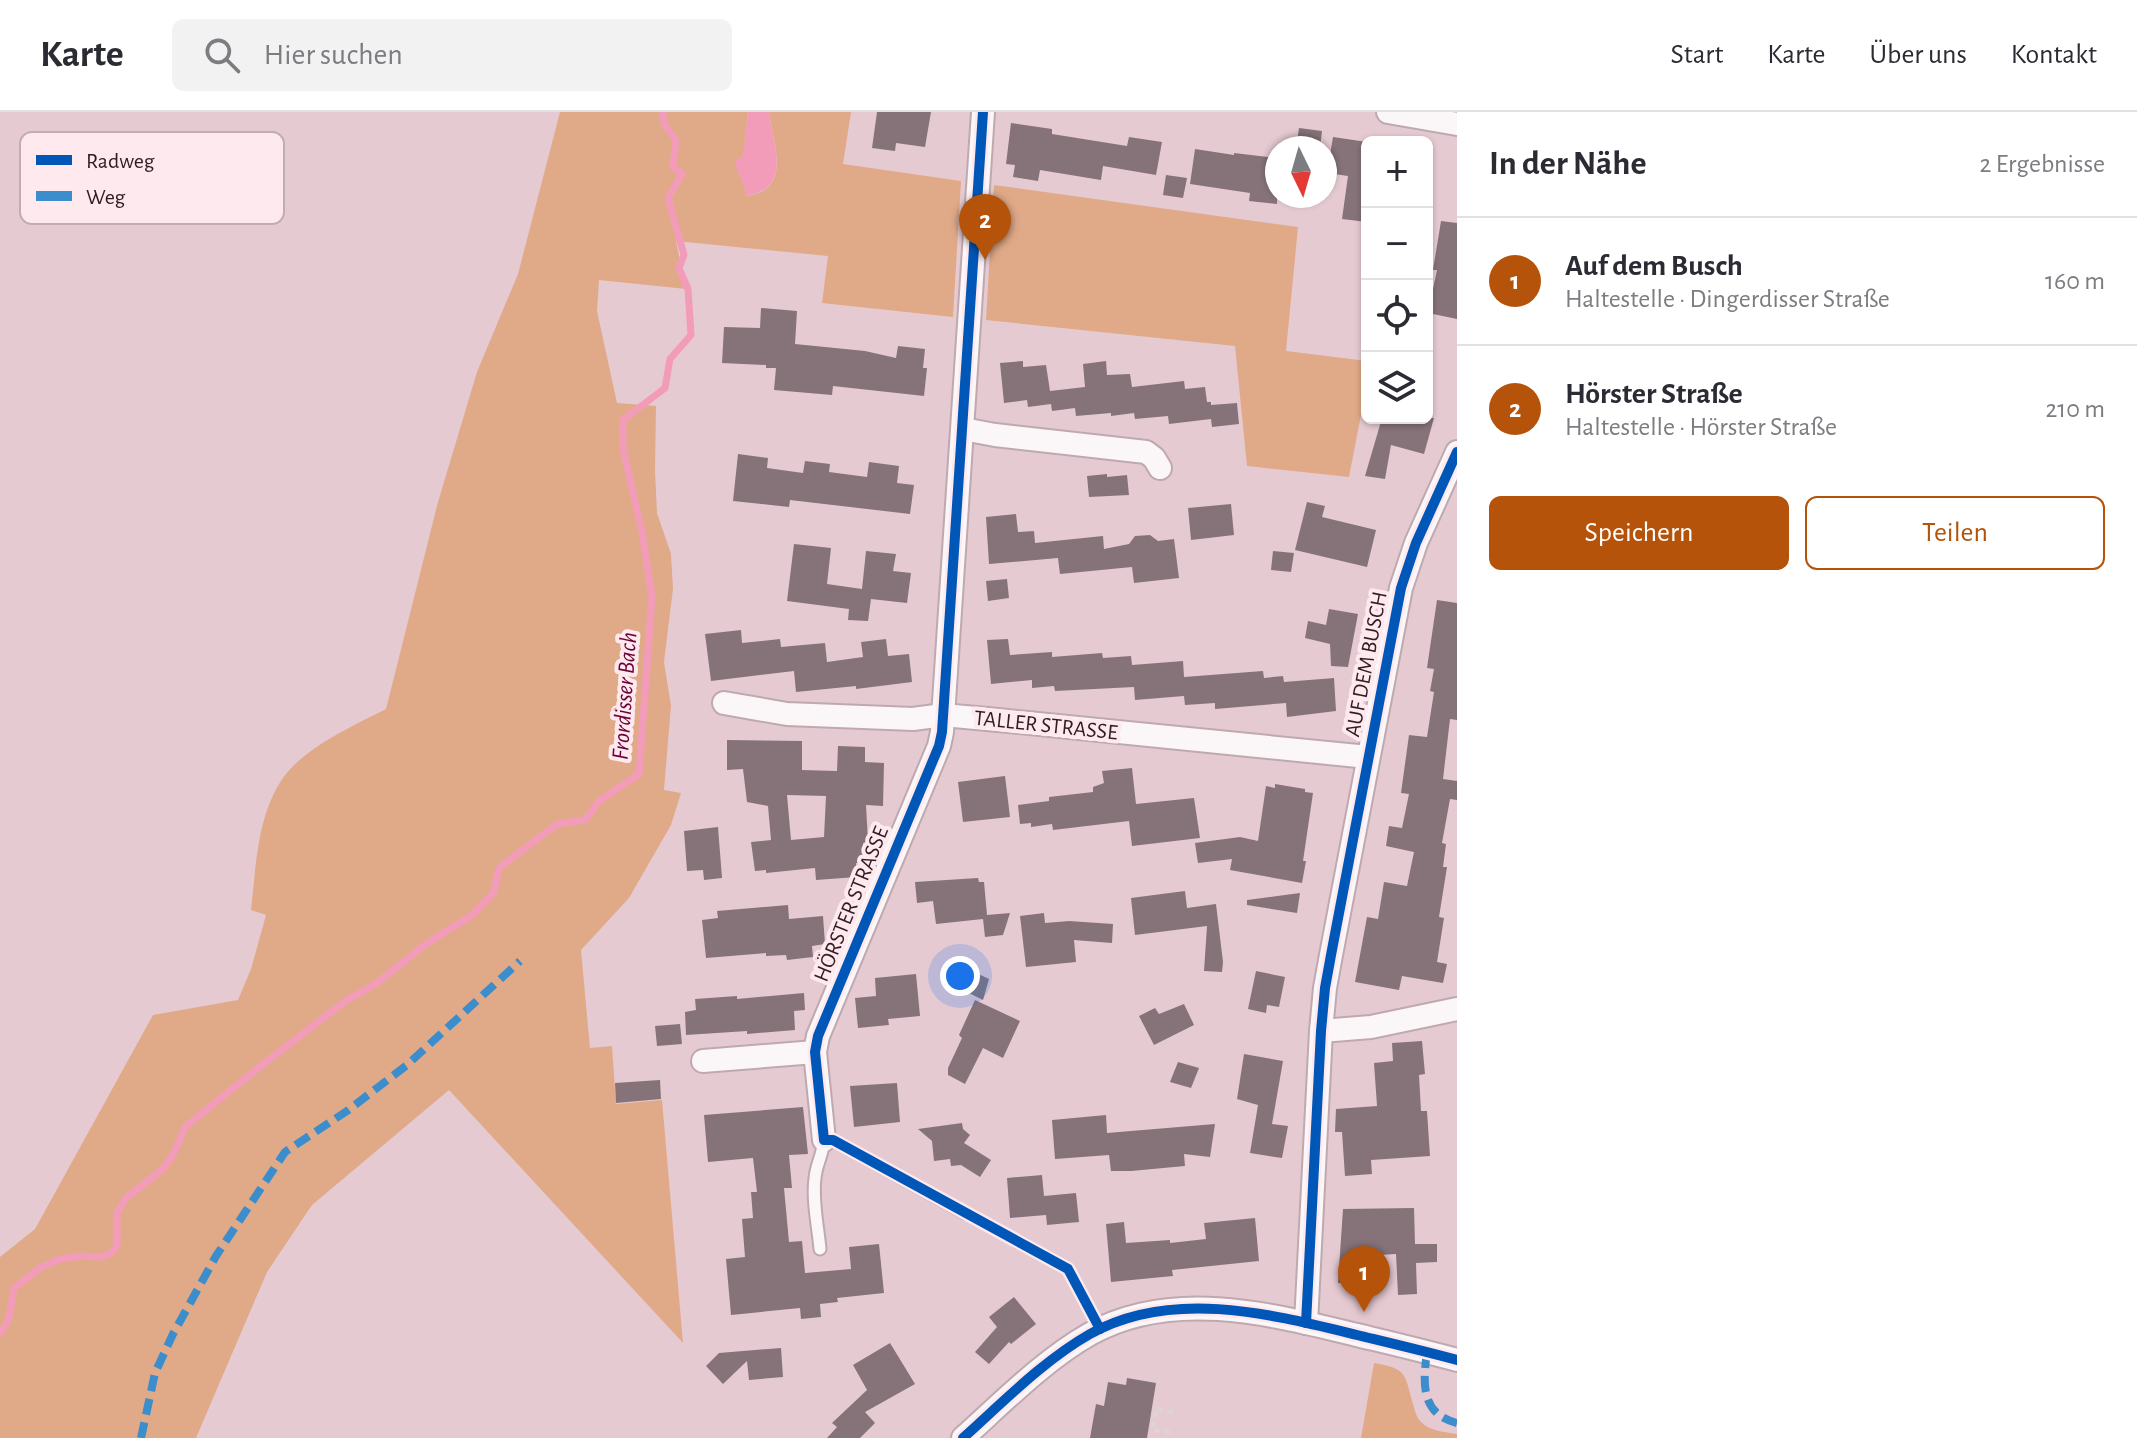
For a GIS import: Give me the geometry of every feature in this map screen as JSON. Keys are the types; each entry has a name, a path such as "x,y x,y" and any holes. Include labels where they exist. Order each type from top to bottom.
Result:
{"street":[{"name":"HÖRSTER STRASSE","path":"824,1140 815,1052 818,1036 939,746 983,112"},
{"path":"1388,112 1457,124"},
{"path":"963,429 1146,452 1160,468"},
{"name":"AUF DEM BUSCH","path":"1306,1323 1321,1031 1327,977 1404,576 1416,543 1454,466"},
{"name":"TALLER STRASSE","path":"724,703 787,714 913,719 943,715 1368,757"},
{"path":"1321,1031 1371,1027 1457,1009"},
{"path":"703,1061 815,1052"},
{"path":"963,1438 1075,1343 1100,1329 1144,1314 1195,1309 1245,1312 1306,1323 1457,1360"}],"lane":[{"path":"824,1140 833,1140 965,1213"},
{"name":"HÖRSTER STRASSE","path":"820,1249 814,1185 824,1140"},
{"path":"1017,1241 1068,1269 1100,1329"}],"path":[{"path":"1170,1432 1150,1430 1156,1409 1173,1412"}],"shaded area":[{"path":"560,112 748,112 741,179 746,183 747,196 761,192 775,175 776,151 769,112 851,112 843,164 961,181 953,317 822,303 828,256 676,241 686,289 599,280 597,311 617,403 656,406 657,513 671,554 673,589 664,662 671,706 664,790 681,793 671,825 629,898 581,950 590,1048 612,1046 616,1104 662,1100 683,1343 449,1090 312,1205 267,1272 196,1438 0,1438 0,1257 35,1229 153,1015 238,1000 251,969 266,915 251,910 259,842 274,793 292,767 304,757 330,738 386,709 438,502 477,372 518,274"},
{"path":"748,112 769,112 777,164 770,185 761,192 746,196 735,160 743,156"},
{"path":"994,185 1298,227 1286,351 1361,360 1361,415 1349,477 1247,466 1235,346 986,320"},
{"path":"1374,1363 1403,1374 1421,1422 1433,1429 1457,1434 1457,1438 1361,1438"}],"building":[{"path":"877,112 931,112 925,147 896,143 895,151 872,148"},
{"path":"1011,123 1052,129 1052,134 1127,146 1129,137 1162,142 1156,175 1103,166 1101,180 1040,170 1038,181 1013,177 1015,165 1006,164"},
{"path":"1299,128 1322,131 1321,136 1298,136"},
{"path":"1337,138 1361,141 1361,221 1342,219 1348,176 1337,174"},
{"path":"1195,149 1265,157 1265,203 1249,201 1250,193 1190,184"},
{"path":"1166,175 1187,178 1183,198 1163,195"},
{"path":"1441,221 1457,223 1457,319 1433,314 1437,270 1433,270"},
{"path":"761,308 797,311 795,344 865,351 896,358 898,346 925,349 923,368 927,368 924,396 833,386 832,395 774,390 776,368 722,363 724,327 760,328"},
{"path":"1023,361 1023,367 1046,365 1050,391 1085,387 1083,364 1106,361 1107,375 1130,374 1132,387 1184,381 1185,389 1205,387 1207,402 1211,405 1237,403 1239,424 1212,427 1211,419 1169,424 1168,416 1135,419 1134,413 1076,416 1075,408 1052,411 1051,404 1028,407 1027,400 1004,403 1000,363"},
{"path":"1380,424 1432,424 1424,454 1391,445 1385,479 1365,476"},
{"path":"738,454 768,458 767,468 803,473 805,461 830,464 829,472 867,477 869,462 899,466 897,483 914,485 910,514 790,500 789,507 733,501"},
{"path":"1107,474 1107,477 1127,475 1129,495 1089,497 1087,476"},
{"path":"1307,502 1325,506 1322,517 1376,530 1367,567 1295,550"},
{"path":"1231,504 1234,535 1191,540 1188,508"},
{"path":"1016,514 1018,532 1034,531 1035,543 1103,536 1104,549 1129,544 1135,536 1150,535 1158,541 1174,539 1179,578 1134,583 1132,567 1060,574 1058,558 989,564 986,517"},
{"path":"794,544 831,548 827,584 862,589 866,551 896,554 893,571 911,573 907,603 871,599 868,621 848,620 849,609 787,601"},
{"path":"1273,551 1294,553 1291,572 1271,570"},
{"path":"1007,579 1009,598 988,601 986,581"},
{"path":"1437,600 1457,603 1457,720 1450,719 1443,779 1457,781 1457,800 1450,799 1442,843 1446,844 1443,867 1447,867 1439,917 1444,918 1437,962 1447,964 1443,983 1402,976 1399,990 1355,982 1367,917 1378,919 1384,882 1407,886 1414,852 1386,846 1389,826 1402,828 1409,794 1401,793 1409,735 1427,737 1434,669 1427,668"},
{"path":"1329,609 1358,614 1348,667 1331,666 1330,644 1305,638 1308,621 1326,625"},
{"path":"741,630 742,643 780,639 781,647 825,643 827,662 863,657 861,642 886,639 888,656 909,654 912,682 796,692 794,671 711,681 705,634"},
{"path":"1008,639 1010,655 1052,652 1052,657 1102,653 1103,658 1131,656 1132,665 1183,661 1184,677 1263,671 1264,678 1283,676 1284,682 1334,678 1336,711 1287,717 1286,703 1215,709 1215,703 1185,705 1184,696 1135,700 1134,687 1055,691 1054,686 1032,688 1032,680 991,684 987,640"},
{"path":"727,740 802,741 802,770 837,771 838,746 865,747 865,762 884,763 883,806 866,805 868,842 863,843 865,863 856,863 857,877 816,880 815,868 766,873 766,870 755,871 751,842 771,840 768,806 747,802 743,769 727,770","holes":["787,795 826,796 824,837 791,840"]},
{"path":"1132,768 1136,804 1194,798 1200,838 1132,846 1129,821 1053,830 1052,824 1031,827 1031,823 1020,824 1018,805 1049,801 1049,797 1093,792 1093,787 1104,783 1102,771"},
{"path":"1005,776 1010,817 963,822 958,782"},
{"path":"1275,784 1313,793 1302,883 1230,870 1232,859 1198,863 1195,843 1240,837 1258,841 1266,786 1275,788"},
{"path":"718,827 722,878 704,880 703,870 687,871 684,831"},
{"path":"978,878 979,882 984,882 987,915 1010,913 1003,935 985,937 983,919 936,924 933,901 917,903 915,882"},
{"path":"1185,891 1187,908 1216,904 1222,972 1204,971 1207,926 1135,935 1131,898"},
{"path":"1300,893 1297,913 1247,905 1247,900"},
{"path":"788,905 789,919 823,916 825,944 812,946 813,957 787,960 786,955 766,956 766,953 706,958 702,920 718,918 717,911"},
{"path":"1044,913 1045,923 1113,924 1112,943 1074,940 1076,962 1026,967 1020,916"},
{"path":"970,970 989,979 983,1000 961,989"},
{"path":"1256,971 1285,977 1279,1007 1267,1005 1266,1013 1248,1009"},
{"path":"916,974 920,1016 888,1019 889,1025 858,1028 855,998 876,996 875,978"},
{"path":"804,993 805,1010 794,1011 795,1030 686,1035 685,1012 696,1010 695,999"},
{"path":"975,1000 1020,1021 1003,1058 983,1048 965,1084 948,1075 948,1068"},
{"path":"1184,1004 1194,1025 1154,1045 1139,1016 1155,1008 1159,1014"},
{"path":"680,1024 682,1044 657,1046 655,1026"},
{"path":"1422,1041 1425,1074 1419,1075 1421,1111 1427,1111 1430,1156 1371,1160 1372,1174 1345,1176 1342,1132 1335,1132 1336,1109 1377,1106 1374,1063 1393,1061 1392,1043"},
{"path":"1244,1054 1283,1061 1272,1124 1288,1126 1282,1158 1250,1153 1258,1105 1237,1099"},
{"path":"1178,1062 1199,1068 1191,1088 1170,1082"},
{"path":"660,1080 661,1099 616,1103 615,1083"},
{"path":"897,1083 900,1122 854,1127 850,1086"},
{"path":"803,1107 808,1154 789,1155 792,1188 784,1188 789,1242 802,1241 805,1273 851,1269 849,1247 879,1244 884,1293 837,1298 838,1302 820,1304 821,1317 801,1319 800,1308 731,1315 726,1259 745,1257 742,1219 753,1218 751,1192 757,1192 753,1158 708,1162 704,1115"},
{"path":"1106,1115 1107,1133 1215,1124 1210,1157 1184,1154 1185,1166 1131,1171 1111,1171 1109,1155 1055,1159 1052,1120"},
{"path":"962,1123 963,1129 970,1135 964,1143 991,1160 980,1177 961,1165 951,1166 950,1159 934,1161 932,1141 918,1129"},
{"path":"1042,1175 1044,1196 1076,1193 1079,1222 1047,1225 1046,1215 1010,1218 1007,1178"},
{"path":"1414,1208 1415,1244 1437,1244 1437,1262 1416,1263 1417,1294 1398,1295 1396,1254 1361,1256 1359,1284 1338,1283 1343,1209"},
{"path":"1255,1218 1259,1261 1172,1270 1173,1276 1111,1282 1106,1224 1124,1222 1126,1243 1170,1240 1170,1243 1206,1239 1204,1223"},
{"path":"1014,1297 1036,1324 1011,1344 1009,1342 989,1364 975,1352 997,1327 989,1317"},
{"path":"890,1343 915,1384 865,1412 875,1423 860,1438 827,1438 837,1427 832,1423 867,1390 853,1365"},
{"path":"781,1348 783,1377 749,1380 747,1361 723,1384 706,1366 719,1353"},
{"path":"1127,1378 1156,1383 1147,1438 1090,1438 1096,1404 1104,1406 1108,1382 1126,1385"}],"waterway":[{"name":"Frordisser Bach","path":"0,1333 9,1317 14,1288 40,1268 60,1259 101,1257 111,1253 117,1246 117,1213 126,1198 163,1169 185,1127 344,1002 377,983 426,944 472,915 494,892 499,868 557,824 585,820 599,801 639,774 652,597 642,532 623,449 623,420 665,388 670,359 691,335 688,289 679,268 684,255 668,198 682,174 673,167 676,140 664,124 663,112"}],"marked path":[{"path":"141,1438 155,1373 173,1334 216,1256 285,1152 347,1111 407,1065 520,961"},
{"path":"1427,1352 1425,1385 1430,1404 1445,1419 1457,1423"}],"cycle path":[{"path":"983,112 942,732 939,746 818,1036 815,1052 824,1140 833,1140 1068,1269 1100,1329"},
{"path":"1306,1323 1325,988 1401,588 1416,543 1457,452"},
{"path":"963,1438 1073,1344 1121,1320 1154,1312 1222,1309 1256,1313 1457,1360"}],"place":[{"name":"Hörster Straße","path":"985,260"},
{"name":"Auf dem Busch","path":"1364,1312"}]}
